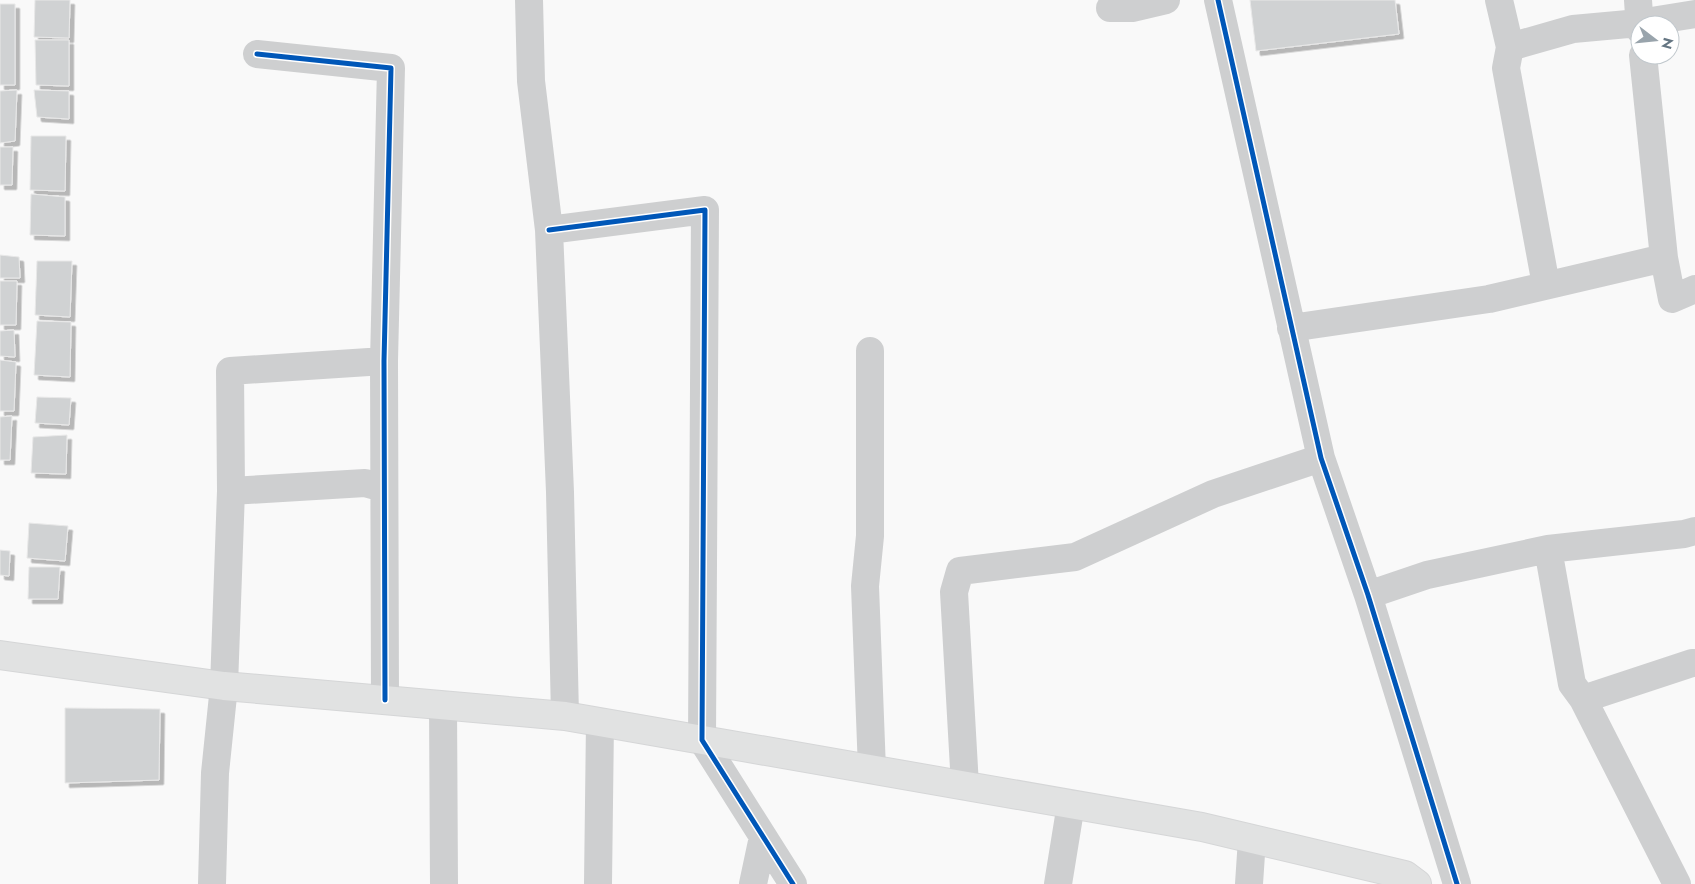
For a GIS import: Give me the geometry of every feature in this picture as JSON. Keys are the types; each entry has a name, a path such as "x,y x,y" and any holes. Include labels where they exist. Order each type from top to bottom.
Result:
{"main road":[{"path":"0,655 224,686 565,716 1202,827 1405,875 1417,884"}],"street":[{"path":"530,0 532,81 549,230 560,492 565,716"},
{"path":"1110,8 1132,8 1166,0"},
{"path":"1218,0 1321,458 1368,595 1457,884"},
{"path":"1499,0 1510,47 1506,68 1546,285"},
{"path":"1680,15 1695,14"},
{"path":"1510,47 1573,29 1630,20"},
{"path":"257,54 390,68 384,361 385,700"},
{"path":"1644,65 1664,258 1672,299 1695,289"},
{"path":"549,230 705,210 702,740 793,884"},
{"path":"1291,328 1489,299 1664,258"},
{"path":"870,351 870,536 864,586 872,770"},
{"path":"212,884 215,773 224,686 231,491 230,371 384,361"},
{"path":"965,786 954,592 960,571 1075,557 1213,494 1321,458"},
{"path":"231,491 365,483 383,488"},
{"path":"1368,595 1427,575 1548,549 1684,534 1695,531"},
{"path":"1548,549 1572,684 1583,699 1677,884"},
{"path":"1583,699 1692,662 1695,663"},
{"path":"443,706 444,884"},
{"path":"598,884 600,722"},
{"path":"1058,884 1071,804"},
{"path":"753,884 763,837"},
{"path":"1249,884 1252,839"}],"building":[{"path":"35,0 70,0 69,38 34,37"},
{"path":"1250,0 1395,0 1399,34 1256,51"},
{"path":"0,4 15,4 15,85 0,85"},
{"path":"35,40 69,40 69,86 36,85"},
{"path":"17,90 15,141 0,143 0,91"},
{"path":"34,90 69,91 69,119 37,117"},
{"path":"31,136 66,136 65,191 30,190"},
{"path":"0,147 13,147 12,185 0,185"},
{"path":"31,194 65,197 65,236 30,235"},
{"path":"0,255 19,257 20,278 0,278"},
{"path":"37,261 72,261 70,317 35,315"},
{"path":"0,281 17,281 16,325 0,325"},
{"path":"37,321 71,322 70,377 34,375"},
{"path":"14,330 15,357 0,356 0,331"},
{"path":"0,360 16,362 14,411 0,411"},
{"path":"37,397 71,398 69,425 35,423"},
{"path":"12,416 10,460 0,460 0,417"},
{"path":"67,435 66,474 31,473 33,437"},
{"path":"29,523 68,526 65,561 27,558"},
{"path":"0,550 10,551 9,576 0,575"},
{"path":"29,567 60,567 58,599 28,599"},
{"path":"65,708 160,709 159,780 65,783"}],"cycle path":[{"path":"1218,0 1321,458 1368,595 1457,884"},
{"path":"257,54 391,68 384,361 385,700"},
{"path":"549,230 705,210 702,740 793,884"}]}
